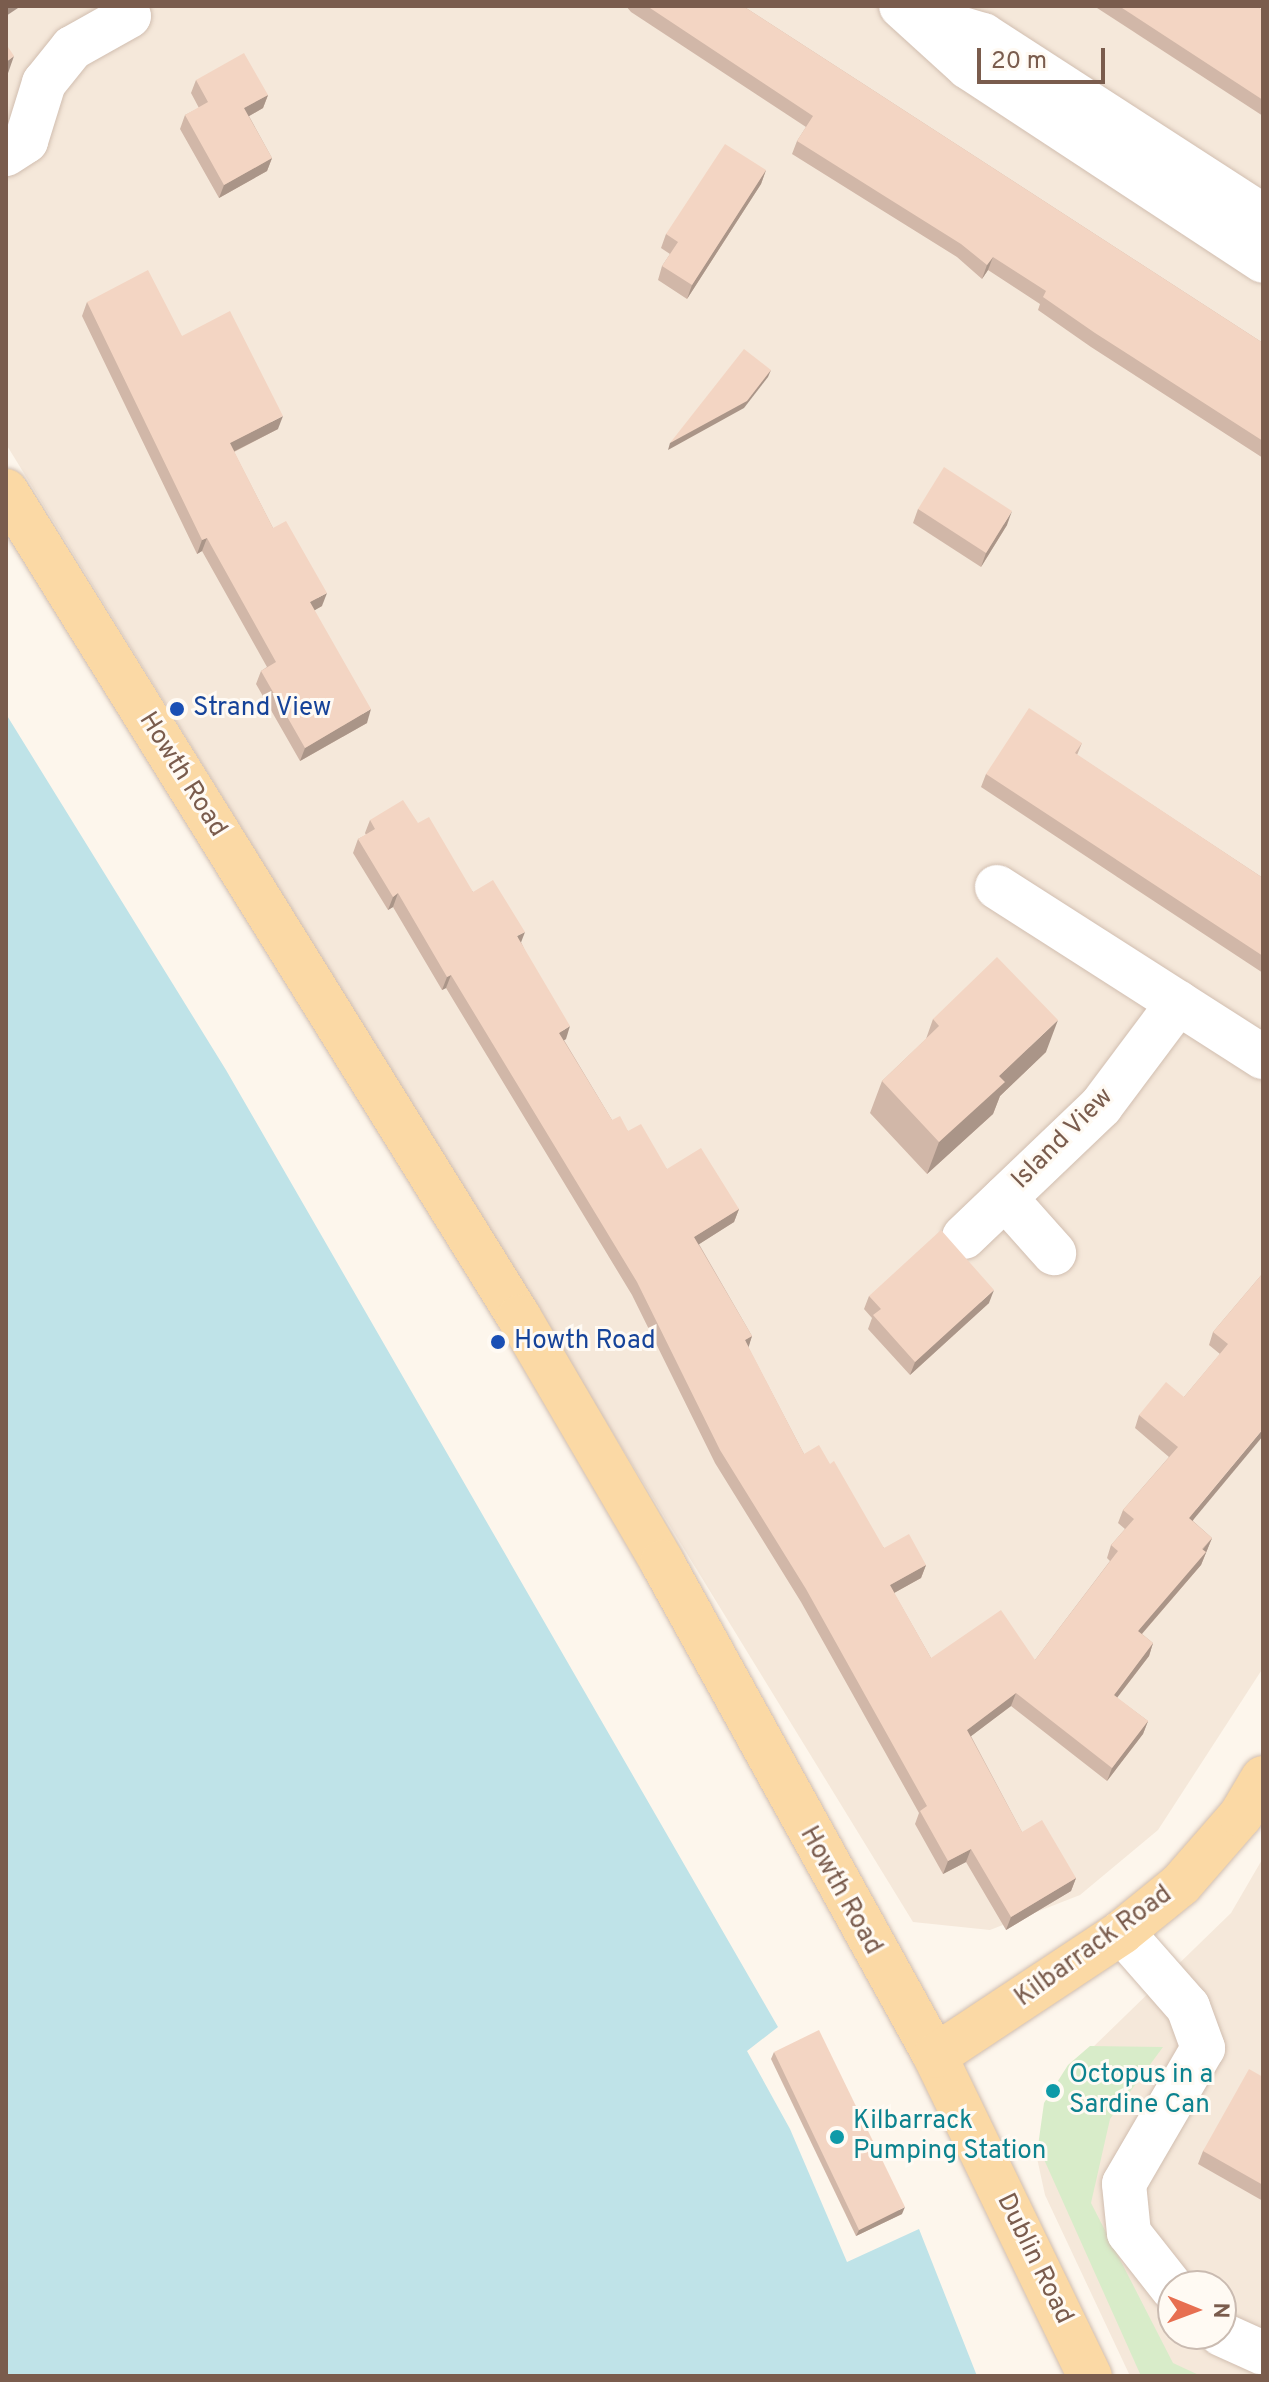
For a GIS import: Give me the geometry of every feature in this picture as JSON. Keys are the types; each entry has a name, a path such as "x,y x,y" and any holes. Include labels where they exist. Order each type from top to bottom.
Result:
{"main road":[{"name":"Howth Road","path":"6,491 519,1317 662,1562 935,2056"},
{"name":"Kilbarrack Road","path":"935,2056 1122,1932 1181,1884 1241,1815 1263,1778"},
{"name":"Dublin Road","path":"935,2056 1090,2376"}],"street":[{"path":"6,154 26,141 44,83 72,48 129,16 123,6"},
{"path":"907,10 983,35 1263,216"},
{"path":"907,10 968,67 1263,261"},
{"path":"997,887 1263,1057"},
{"name":"Island View","path":"964,1237 1101,1106 1178,1003"},
{"name":"Island View","path":"1005,1198 1054,1253"},
{"path":"1122,1932 1188,2007 1203,2048 1124,2184 1129,2233 1158,2270"},
{"path":"1237,2341 1263,2353"}],"shaded area":[{"path":"6,6 1263,6 1263,1668 1158,1830 1080,1895 990,1930 913,1922 6,444"},
{"path":"1263,1858 1263,2376 1130,2376 1045,2195 1037,2158 1054,2085 1231,1913"}],"green space":[{"path":"1090,2046 1163,2047 1110,2119 1091,2203 1157,2332 1157,2350 1166,2350 1173,2363 1201,2376 1141,2376 1038,2146 1044,2103 1068,2065"}],"water":[{"path":"6,714 226,1070 778,2027 747,2051 790,2129 847,2262 919,2229 977,2376 6,2376"}],"building":[{"path":"647,6 743,6 1263,343 1263,441 1095,333 1043,297 1046,291 993,257 987,265 961,244 797,141 813,116"},
{"path":"1119,6 1256,6 1263,11 1263,100"},
{"path":"6,44 14,56 6,62"},
{"path":"244,53 268,95 244,108 272,158 224,185 185,115 208,102 196,80"},
{"path":"725,144 766,170 692,285 662,266 678,242 666,234"},
{"path":"148,270 182,336 230,311 283,416 230,443 273,528 286,521 327,593 310,602 371,709 305,748 261,671 276,662 207,538 202,540 87,302"},
{"path":"744,349 771,370 747,401 670,443"},
{"path":"944,467 1012,511 986,553 918,509"},
{"path":"1029,708 1082,743 1075,753 1263,878 1263,956 986,774"},
{"path":"403,800 418,823 429,817 473,892 493,880 525,932 517,936 570,1026 559,1033 612,1120 620,1116 628,1131 641,1124 667,1169 701,1148 739,1209 694,1237 752,1336 745,1340 804,1454 819,1445 830,1464 834,1461 884,1548 909,1534 926,1565 890,1585 931,1658 1001,1610 1035,1660 1118,1551 1111,1545 1134,1519 1123,1510 1178,1447 1139,1415 1166,1382 1184,1397 1228,1344 1213,1332 1263,1273 1263,1429 1189,1518 1212,1538 1202,1549 1206,1552 1138,1631 1153,1643 1114,1695 1148,1721 1112,1768 1016,1693 967,1730 1022,1832 1042,1820 1076,1878 1011,1917 971,1849 948,1861 920,1811 927,1806 806,1589 720,1450 637,1282 451,975 447,977 398,893 393,897 358,839 375,829 370,820"},
{"path":"997,957 1058,1020 999,1076 1005,1082 939,1142 882,1081 939,1026 933,1019"},
{"path":"941,1230 994,1290 915,1362 873,1315 881,1309 869,1296"},
{"name":"Kilbarrack Pumping Station","path":"819,2030 905,2207 859,2230 774,2052"},
{"path":"1249,2069 1263,2077 1263,2185 1203,2151"}],"place":[{"name":"Strand View","path":"177,709"},
{"name":"Howth Road","path":"498,1342"},
{"name":"Octopus in a Sardine Can","path":"1053,2091"},
{"name":"Kilbarrack Pumping Station","path":"837,2137"}]}
